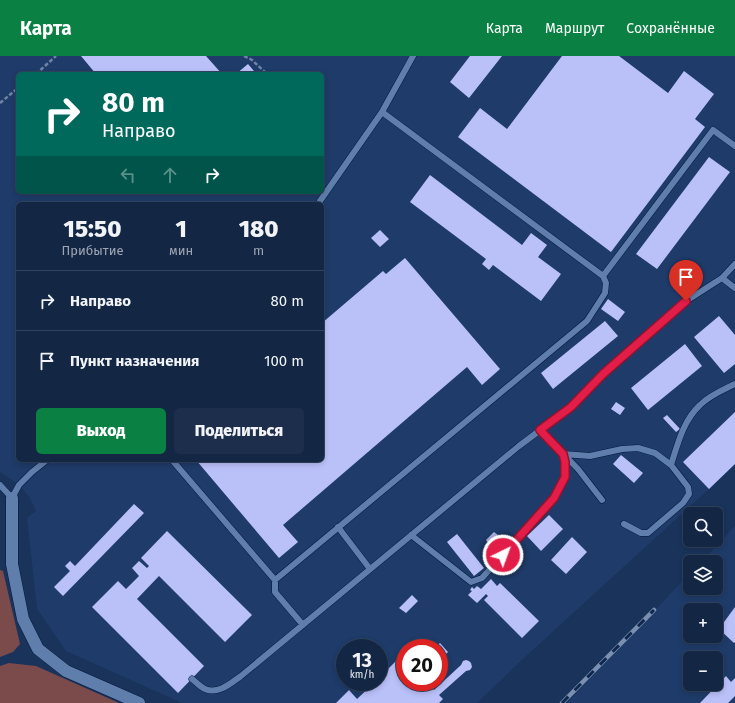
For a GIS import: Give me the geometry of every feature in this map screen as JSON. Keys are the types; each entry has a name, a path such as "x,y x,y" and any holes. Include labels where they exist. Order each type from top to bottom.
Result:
{"street":[{"path":"12,498 12,564 23,619 38,649 66,671 139,703"}],"lane":[{"path":"320,202 382,112 413,56"},
{"path":"275,580 587,321 605,293 606,282 603,276 382,112"},
{"path":"603,276 713,130 735,146"},
{"path":"192,679 205,689 213,691 224,688 241,676 519,446 571,407 603,374 686,301 722,278 735,264"},
{"path":"722,278 735,288"},
{"path":"671,465 680,434 691,415 701,404 735,384"},
{"path":"540,430 578,469 602,500"},
{"path":"563,454 590,456 622,449 638,448 655,452 671,465 688,487 688,494 683,503 648,532 641,533 624,524"},
{"path":"411,535 471,582 482,578 554,498 565,477 565,462 563,454"},
{"path":"0,485 12,498 18,485 44,462"},
{"path":"174,462 275,580 275,592 303,625"},
{"path":"338,527 370,569"}],"path":[{"path":"38,72 56,56"},
{"path":"244,56 252,60 265,72"},
{"path":"0,103 16,90"}],"shaded area":[{"path":"0,56 735,56 735,464 689,507 683,507 683,513 477,703 182,703 66,651 37,609 27,518 36,511 30,498 19,485 0,472"},
{"path":"735,526 735,703 567,703 683,580 683,595 723,595 723,555 708,555 715,547 723,547 723,539"},
{"path":"0,570 3,571 20,644 13,652 0,657"},
{"path":"9,663 36,666 119,703 0,703 0,666"}],"building":[{"path":"81,56 206,56 220,72 94,72"},
{"path":"470,56 502,56 469,98 450,82"},
{"path":"562,56 619,56 668,93 684,71 714,94 695,119 705,127 611,252 458,137 480,108 507,129"},
{"path":"248,64 254,71 253,72 238,72"},
{"path":"709,157 730,172 657,269 636,254"},
{"path":"430,175 522,245 531,233 547,245 538,257 561,274 541,301 493,265 489,270 482,264 486,259 410,202"},
{"path":"380,230 389,239 380,247 371,238"},
{"path":"405,258 500,369 482,385 467,367 283,525 298,542 279,558 198,462 324,462 324,321 383,271 386,274"},
{"path":"608,299 625,312 618,321 601,309"},
{"path":"719,316 735,335 735,364 724,373 694,337"},
{"path":"605,321 618,336 553,389 541,373"},
{"path":"685,344 702,366 648,410 631,388"},
{"path":"616,402 625,408 620,415 611,409"},
{"path":"735,412 735,464 709,489 683,462"},
{"path":"667,415 680,429 676,432 663,418"},
{"path":"621,455 643,473 634,483 613,464"},
{"path":"134,504 144,513 63,596 54,587 70,571 65,566 70,561 75,566"},
{"path":"549,515 563,529 541,551 527,536"},
{"path":"167,531 252,615 225,642 159,576 137,599 204,666 178,693 92,607 118,581 126,589 139,576 132,568 139,561 147,568 149,566 141,558"},
{"path":"494,532 498,535 489,544 486,540"},
{"path":"457,534 484,568 474,576 447,542"},
{"path":"572,537 587,552 566,574 551,560"},
{"path":"491,579 497,586 500,583 539,621 522,638 484,600 488,596 486,594 477,603 468,595 472,591 470,590 472,587 474,589 477,586 481,589"},
{"path":"412,595 418,601 406,613 399,608"},
{"path":"735,607 734,643 723,633 723,624"},
{"path":"466,660 471,663 472,667 470,670 466,671 448,687 448,677 461,665 463,661"},
{"path":"396,661 396,691 444,691 439,695 443,699 439,703 336,703 348,691 350,691 357,699 365,691 388,691 388,669"},
{"path":"726,676 731,682 735,678 735,696 728,703 700,703 712,691 723,691 723,679"}],"railway":[{"path":"562,703 654,610"}],"route":[{"path":"503,555 554,498 565,477 565,462 563,454 540,430 571,407 603,374 686,301"}]}
